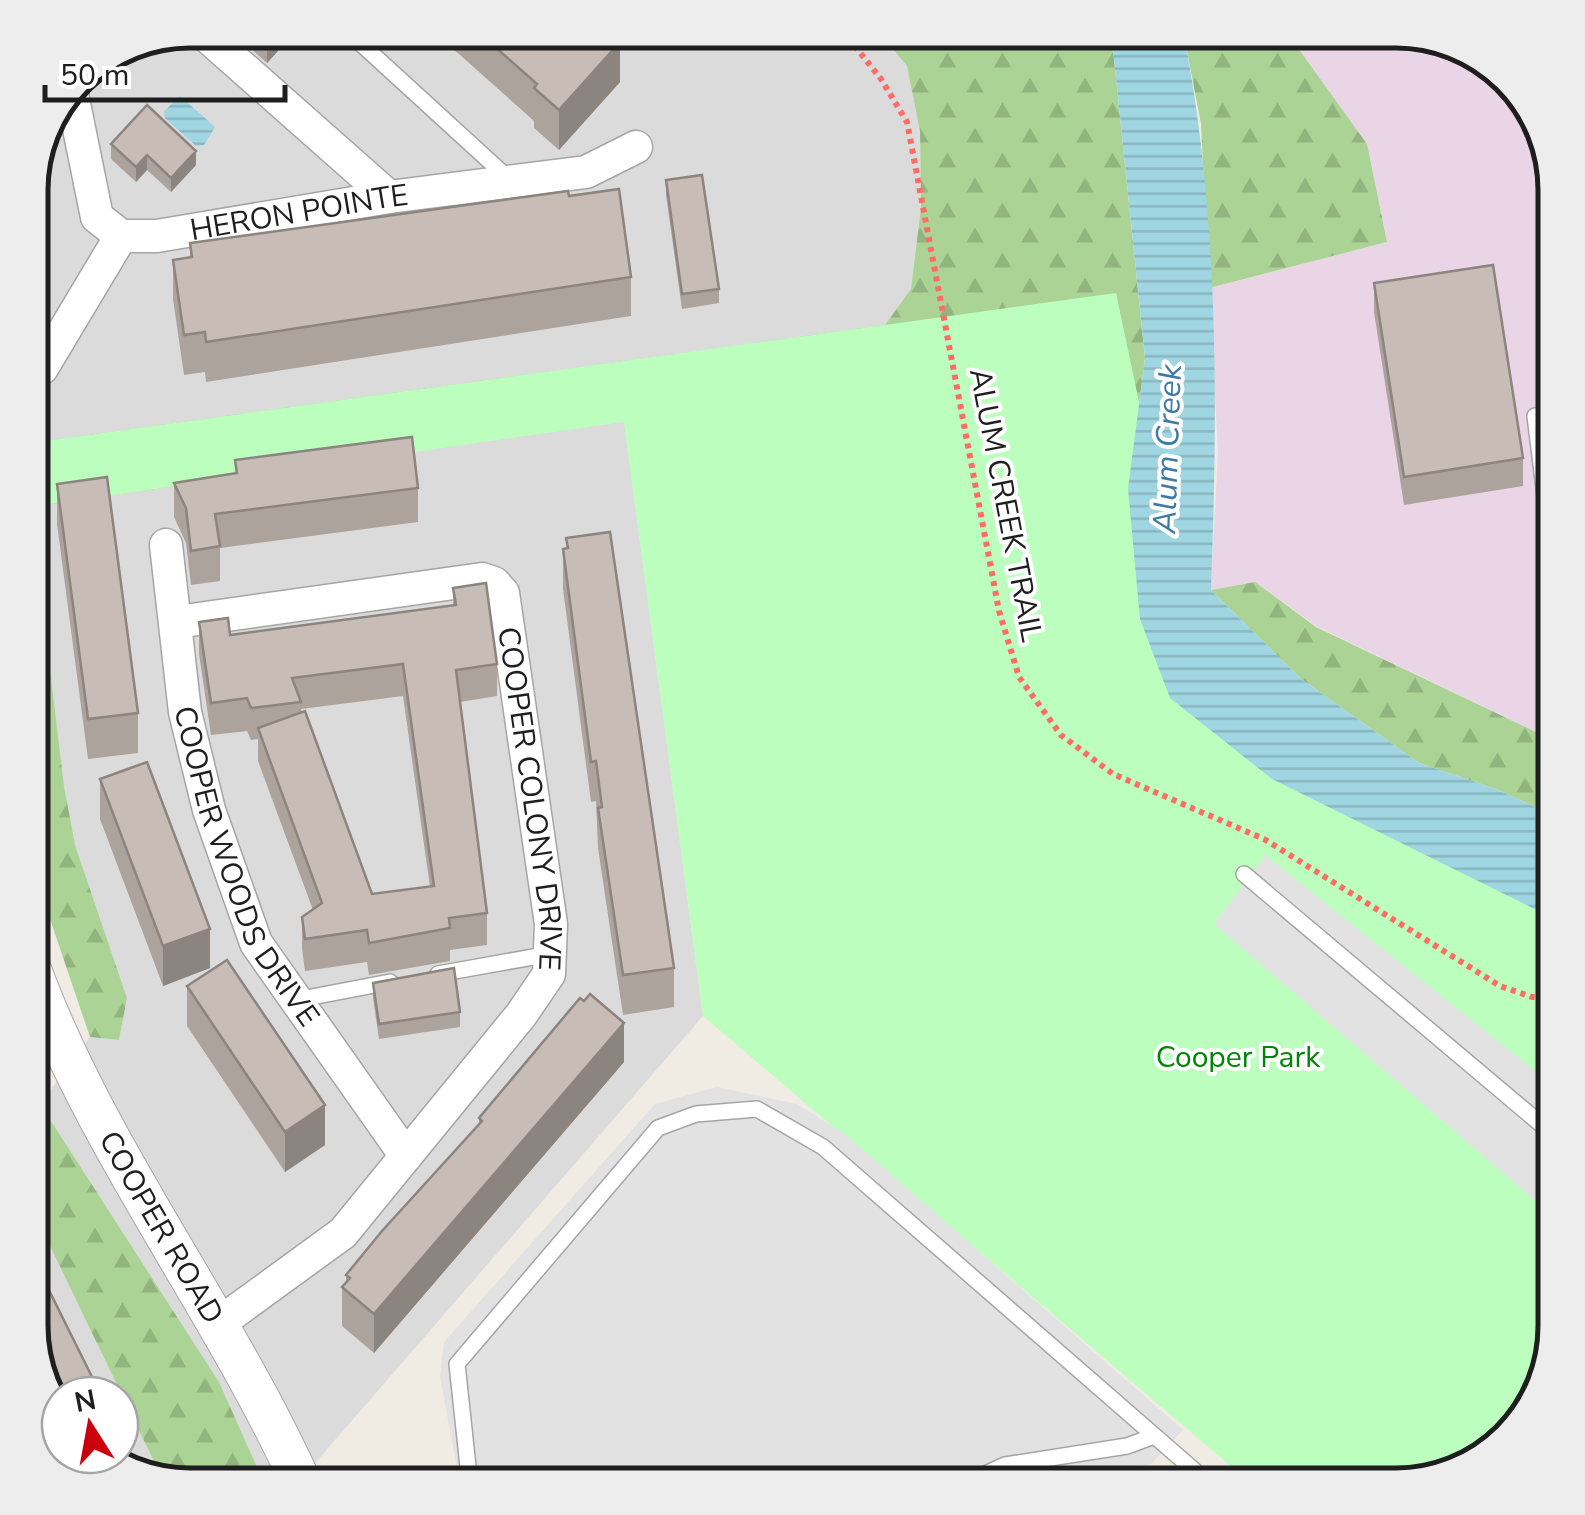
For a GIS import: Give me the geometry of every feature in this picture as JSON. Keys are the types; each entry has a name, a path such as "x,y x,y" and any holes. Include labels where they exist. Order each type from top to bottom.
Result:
{"street":[{"path":"220,48 389,197"},
{"path":"48,358 121,236 97,217 75,107"},
{"name":"HERON POINTE","path":"121,236 158,236 389,197 586,172 636,147"},
{"name":"COOPER WOODS DRIVE","path":"166,545 185,712 209,810 256,943 406,1156"},
{"name":"COOPER COLONY DRIVE","path":"177,622 482,579 494,583 502,593 506,612 551,924 549,974 521,1015 343,1233 218,1324"},
{"name":"COOPER ROAD","path":"48,1036 218,1324 274,1423 294,1468"}],"lane":[{"path":"366,48 512,181"},
{"path":"1537,416 1534,416 1537,442"},
{"path":"1244,874 1538,1122"},
{"path":"296,1000 550,954"},
{"path":"468,1468 457,1364 658,1128 696,1114 757,1110 823,1147 1191,1468"},
{"path":"998,1468 1128,1446 1154,1436"}],"path":[{"name":"ALUM CREEK TRAIL","path":"857,48 882,79 906,122 999,611 1018,676 1060,736 1113,774 1281,849 1500,986 1538,997"}],"shaded area":[{"path":"892,48 907,66 920,131 921,207 911,289 885,325 48,441 48,180 52,153 71,111 89,89 135,58 162,50"},
{"path":"1298,48 1396,48 1450,58 1496,89 1514,111 1533,153 1537,180 1537,733 1316,626 1255,582 1211,590 1218,452 1209,288 1387,242 1367,144"},
{"path":"624,421 703,1016 311,1468 257,1468 219,1382 48,1116 48,1093 90,1037 119,1040 127,998 75,845 64,786 48,657 48,505"},
{"path":"1265,855 1538,1073 1538,1203 1214,924"},
{"path":"717,1087 797,1104 845,1134 1183,1430 1151,1464 1121,1468 457,1468 440,1376 444,1342 655,1104"},
{"path":"48,1241 113,1375 56,1375 48,1335"},
{"path":"140,1432 155,1463 140,1458"}],"green space":[{"path":"892,48 1113,48 1145,358 1128,489 624,421 48,505 48,441 885,325 911,289 921,207 920,131 907,66"},
{"path":"1186,48 1298,48 1367,144 1387,242 1209,288 1201,124"},
{"name":"Cooper Park","path":"1116,293 1198,682 1538,848 1538,1326 1527,1380 1514,1404 1474,1444 1423,1465 1233,1468 703,1016 624,422 48,504 48,441"},
{"path":"1255,582 1316,627 1537,733 1538,808 1496,789 1419,763 1300,678 1211,590"},
{"path":"48,653 75,845 127,998 119,1040 90,1037 48,913"},
{"path":"48,1116 219,1382 257,1468 155,1463 140,1432 140,1375 112,1375 48,1242"}],"water":[{"name":"Alum Creek","path":"1113,48 1186,48 1210,239 1215,379 1211,590 1300,678 1419,763 1496,789 1538,808 1538,910 1272,779 1170,698 1140,619 1128,489 1145,358"},
{"path":"180,96 215,127 204,145 196,146 165,118 164,111"}],"building":[{"path":"496,48 615,48 559,110 534,88 537,84"},
{"path":"147,105 196,151 171,178 147,155 136,167 111,144"},
{"path":"702,175 719,289 682,294 666,180"},
{"path":"619,189 631,277 206,342 205,332 184,335 173,260 192,257 190,243 568,191 569,196"},
{"path":"1493,265 1523,458 1404,477 1374,283"},
{"path":"412,437 418,488 215,514 220,546 191,551 186,508 174,483 237,473 235,460"},
{"path":"107,477 138,713 88,719 57,484"},
{"path":"610,532 674,968 623,975 598,808 602,807 596,761 591,762 563,549 568,548 566,538"},
{"path":"486,583 497,664 456,670 487,913 449,918 450,928 369,943 367,930 305,939 302,917 322,903 258,728 305,711 372,894 434,886 403,664 292,678 301,702 251,708 247,698 211,703 199,622 228,618 230,635 456,605 453,588"},
{"path":"147,762 210,929 163,946 100,779"},
{"path":"227,960 325,1105 285,1132 187,986"},
{"path":"454,968 460,1012 379,1024 373,983"},
{"path":"590,994 624,1023 374,1314 342,1287 350,1278 346,1275 482,1121 479,1118 580,998 584,1001"},
{"path":"48,1288 91,1375 56,1375 48,1335"}]}
